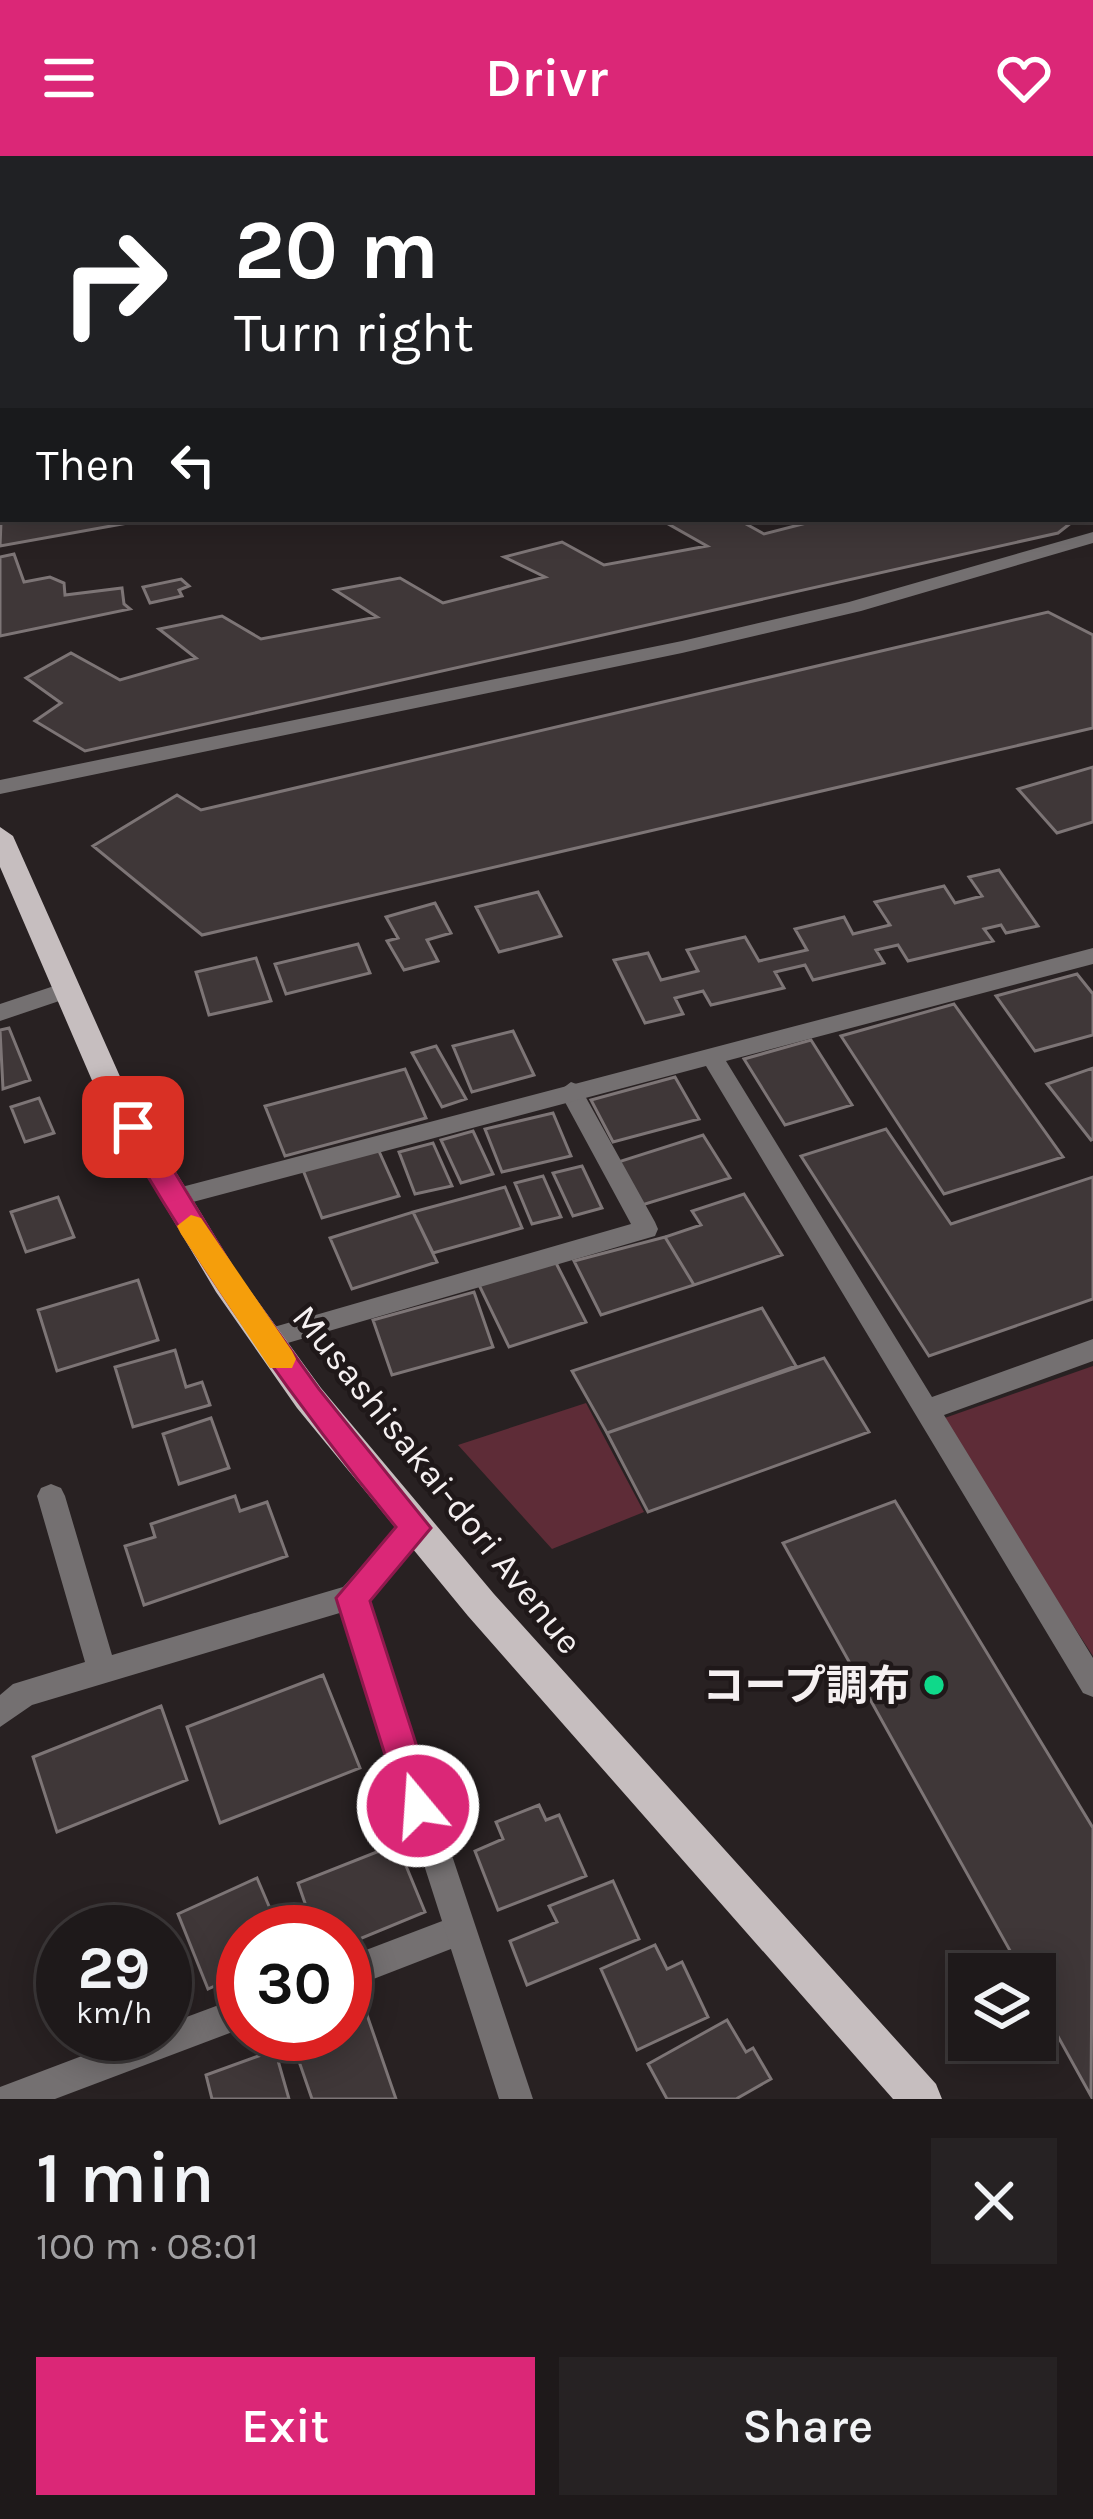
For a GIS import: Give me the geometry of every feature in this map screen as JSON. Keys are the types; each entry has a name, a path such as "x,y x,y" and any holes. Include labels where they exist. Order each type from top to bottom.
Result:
{"main road":[{"name":"Musashisakai-dori Avenue","path":"0,836 112,1092 174,1198 308,1398 415,1528 921,2099"}],"street":[{"path":"0,787 854,608 1093,537"},
{"path":"174,1198 1093,956"},
{"path":"0,1013 66,990"},
{"path":"710,1054 1093,1684"},
{"path":"267,1339 646,1229 571,1091"},
{"path":"929,1409 1093,1350"},
{"path":"51,1496 103,1671"},
{"path":"0,1712 23,1694 352,1598 415,1528"},
{"path":"352,1598 516,2099"},
{"path":"372,1964 458,1931"},
{"path":"11,2099 216,2022"}],"shaded area":[{"path":"1093,1366 1093,1656 939,1420"},
{"path":"586,1403 644,1512 552,1549 458,1445"}],"building":[{"path":"1,522 133,522 0,546"},
{"path":"665,522 742,522 764,534 810,522 1072,522 1058,533 85,751 35,721 61,703 26,678 71,653 120,680 196,658 159,629 222,616 261,639 377,617 335,590 400,578 443,603 545,577 504,557 562,542 604,565 707,546"},
{"path":"14,554 24,582 50,577 64,583 65,595 122,588 124,604 130,609 0,636 0,557"},
{"path":"181,579 189,586 179,590 182,596 150,603 143,587"},
{"path":"1048,612 1093,635 1093,728 202,935 93,846 177,795 201,810"},
{"path":"1093,767 1093,822 1057,833 1018,789"},
{"path":"999,870 1038,926 1006,933 1001,925 984,929 993,941 908,961 898,945 876,950 884,963 813,980 805,965 775,972 784,988 711,1005 703,991 675,998 683,1014 645,1023 614,960 648,953 661,980 698,971 687,950 745,937 759,961 807,950 795,929 844,917 853,934 890,925 875,902 944,886 955,903 982,896 969,877"},
{"path":"538,892 561,936 499,952 476,907"},
{"path":"435,903 451,933 427,940 438,961 404,970 387,941 398,938 386,917"},
{"path":"358,944 370,973 286,994 275,964"},
{"path":"256,958 271,1001 209,1015 196,972"},
{"path":"1077,974 1093,994 1093,1035 1035,1051 996,996"},
{"path":"954,1004 1063,1157 944,1194 841,1036"},
{"path":"9,1028 30,1080 3,1089 0,1030"},
{"path":"513,1031 534,1075 472,1092 453,1046"},
{"path":"811,1040 852,1105 785,1125 744,1059"},
{"path":"436,1046 466,1099 442,1107 412,1053"},
{"path":"1093,1068 1093,1139 1091,1140 1047,1084"},
{"path":"405,1069 426,1118 285,1156 265,1106"},
{"path":"675,1077 699,1119 613,1142 591,1100"},
{"path":"39,1098 54,1133 25,1142 11,1107"},
{"path":"553,1113 571,1156 502,1172 485,1129"},
{"path":"886,1129 951,1224 1093,1177 1093,1299 929,1356 801,1156"},
{"path":"473,1131 493,1174 461,1183 441,1140"},
{"path":"703,1135 730,1178 642,1205 618,1162"},
{"path":"433,1143 452,1186 415,1194 399,1152"},
{"path":"378,1149 399,1196 322,1218 303,1170"},
{"path":"582,1166 602,1208 573,1216 553,1173"},
{"path":"543,1176 561,1217 532,1224 515,1183"},
{"path":"505,1187 522,1228 433,1253 413,1212"},
{"path":"744,1194 782,1255 694,1285 665,1237 701,1225 692,1211"},
{"path":"58,1197 74,1237 26,1252 11,1212"},
{"path":"413,1212 437,1262 352,1289 330,1238"},
{"path":"665,1237 694,1285 601,1315 574,1261"},
{"path":"555,1261 586,1322 509,1347 479,1285"},
{"path":"138,1280 158,1340 57,1371 38,1310"},
{"path":"474,1292 493,1347 392,1375 373,1320"},
{"path":"762,1308 796,1366 607,1433 572,1371"},
{"path":"175,1350 186,1387 202,1382 210,1405 133,1427 115,1367"},
{"path":"824,1358 869,1432 648,1512 607,1433"},
{"path":"211,1418 229,1468 179,1484 163,1434"},
{"path":"235,1496 240,1511 267,1502 287,1556 144,1605 125,1546 155,1537 151,1524"},
{"name":"コープ調布","path":"895,1501 1093,1828 1091,2096 1056,2033 1056,1953 1011,1953 783,1543"},
{"path":"323,1675 360,1768 220,1823 187,1727"},
{"path":"161,1706 187,1780 57,1832 33,1757"},
{"path":"539,1805 546,1820 559,1815 586,1876 498,1910 475,1851 503,1839 496,1822"},
{"path":"397,1844 425,1912 372,1934 372,1905 306,1905 298,1883"},
{"path":"257,1878 268,1905 216,1905 216,1985 208,1989 192,1949 192,1908"},
{"path":"613,1881 639,1939 527,1985 510,1941 557,1922 549,1906"},
{"path":"655,1945 667,1969 682,1962 708,2017 637,2050 601,1969"},
{"path":"727,2020 746,2052 753,2048 771,2079 736,2099 667,2099 648,2064"},
{"path":"372,2029 396,2099 312,2099 299,2061 372,2061"},
{"path":"245,2061 278,2061 289,2099 212,2099 206,2075"}],"slow traffic":[{"path":"191,1226 281,1359"}],"place":[{"name":"コープ調布","path":"934,1685"}],"route":[{"path":"133,1127 227,1283 308,1398 415,1528 352,1598 418,1806"}]}
